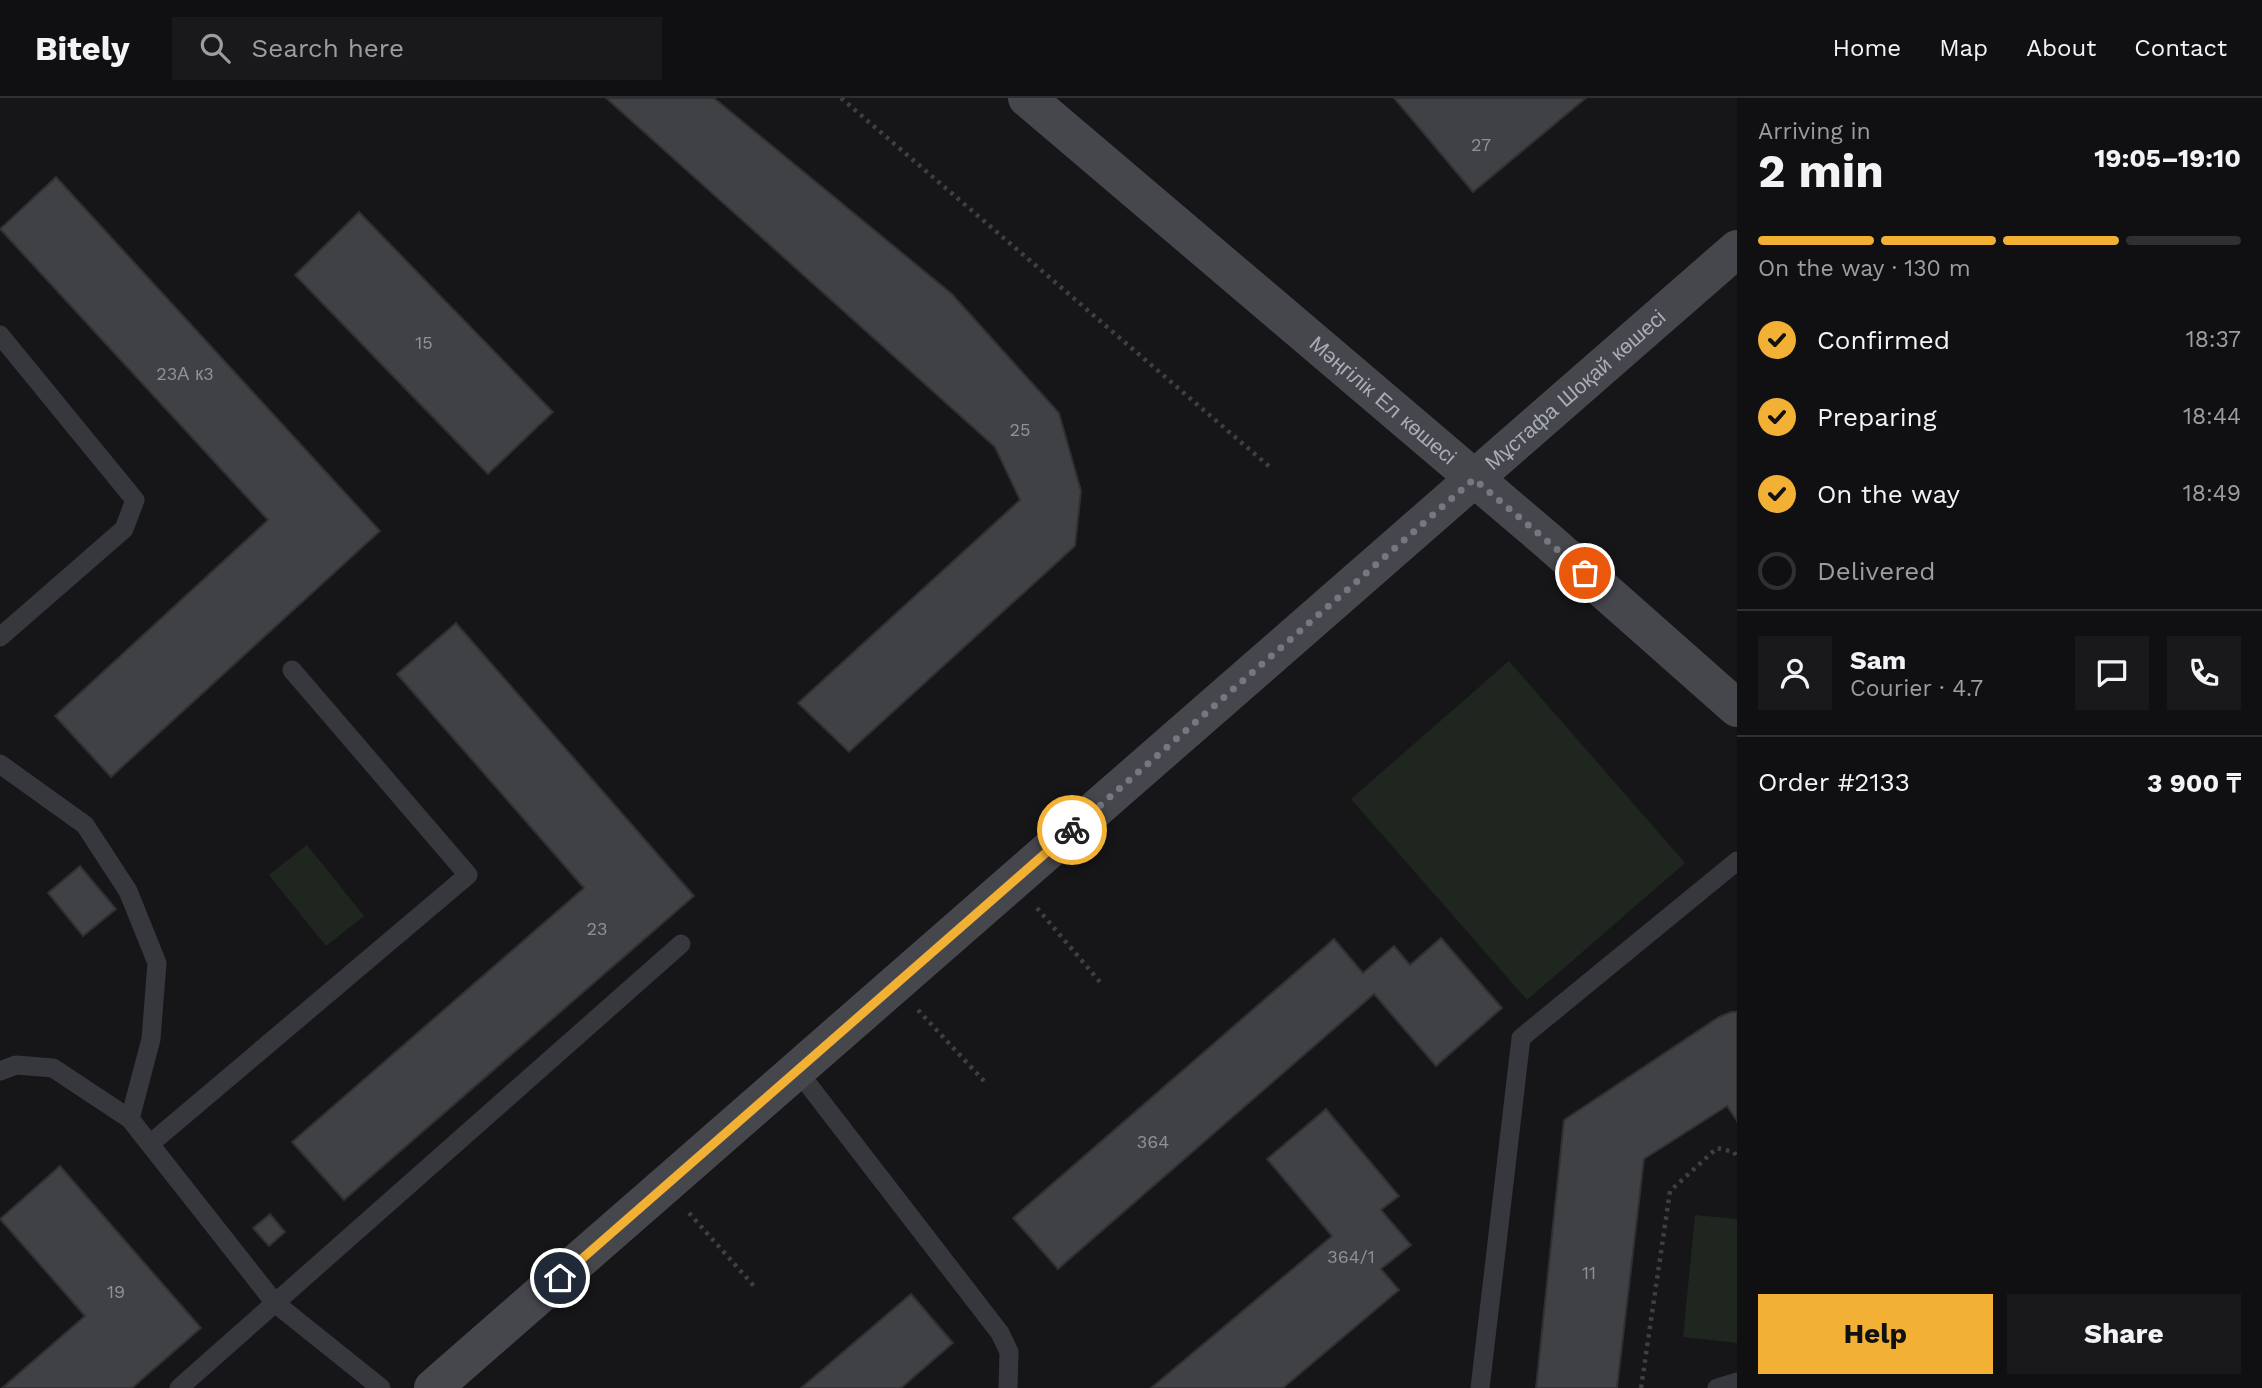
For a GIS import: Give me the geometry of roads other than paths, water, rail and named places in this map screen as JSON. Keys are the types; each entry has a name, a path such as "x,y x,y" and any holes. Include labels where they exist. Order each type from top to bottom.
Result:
{"street":[{"name":"Мәңгілік Ел көшесі","path":"1027,98 1474,479 1737,708"},
{"name":"Мұстафа Шоқай көшесі","path":"433,1388 1737,248"}],"lane":[{"path":"0,335 123,482 135,500 124,529 0,637"},
{"path":"150,1144 468,875 292,670"},
{"path":"0,764 85,825 128,891 156,963 151,1039 130,1119"},
{"path":"1480,1388 1521,1038 1737,861"},
{"path":"179,1388 681,944"},
{"path":"0,1071 16,1065 53,1068 130,1119 275,1303 381,1388"},
{"path":"797,1070 1000,1334 1009,1352 1008,1388"},
{"path":"1717,1388 1737,1382"}]}
